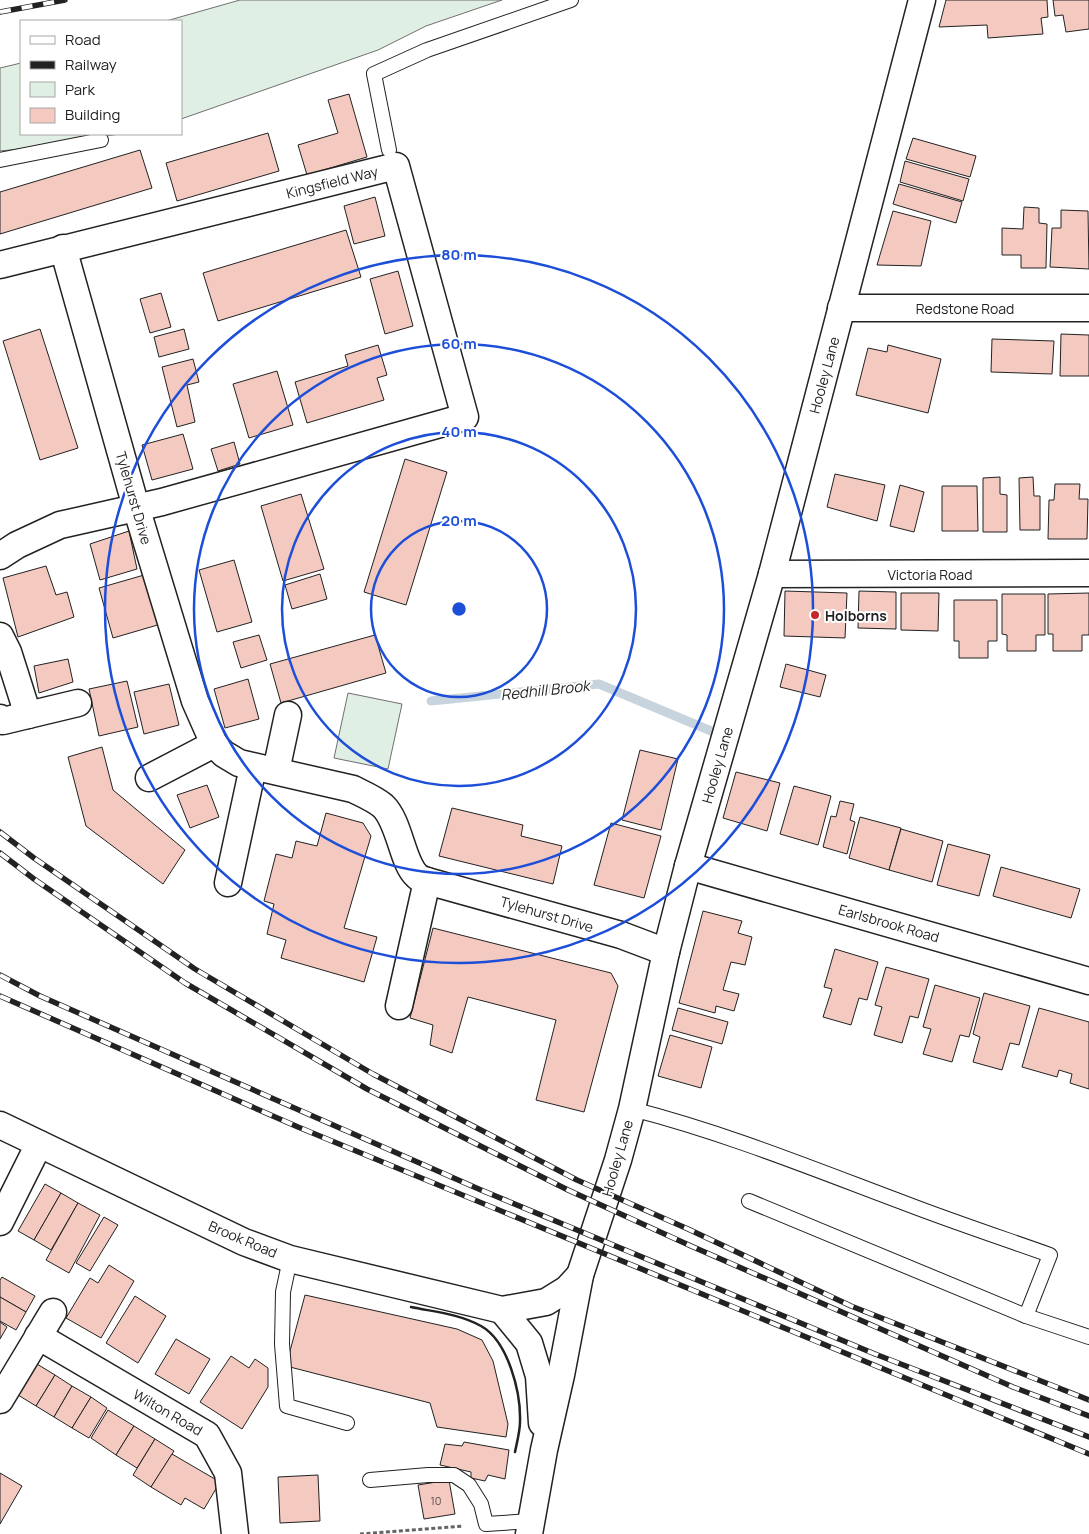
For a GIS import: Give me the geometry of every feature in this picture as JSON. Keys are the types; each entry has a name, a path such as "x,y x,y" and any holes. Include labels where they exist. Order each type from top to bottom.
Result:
{"street":[{"name":"Hooley Lane","path":"530,1527 580,1275 618,1160 632,1108 666,952 688,866 772,574 922,0"},
{"name":"Kingsfield Way","path":"63,248 396,166 466,417 162,502 136,507"},
{"path":"0,265 63,248"},
{"name":"Tylehurst Drive","path":"63,248 136,507 195,701 214,744 224,754 239,763 353,789 369,796 384,807 392,818 409,864 417,876 427,881 621,935 666,952"},
{"name":"Redstone Road","path":"841,308 1089,308"},
{"path":"0,556 17,545 60,525 136,507"},
{"name":"Victoria Road","path":"772,574 1089,573"},
{"path":"0,636 8,652 28,715"},
{"path":"0,718 4,721 78,703"},
{"path":"228,883 265,769 288,715"},
{"path":"149,778 214,744"},
{"name":"Earlsbrook Road","path":"688,866 1089,981"},
{"path":"398,1006 427,881"},
{"name":"Brook Road","path":"0,1125 244,1242 290,1259 502,1310 546,1302 568,1289 580,1275"},
{"path":"0,1222 39,1144"},
{"path":"502,1310 529,1343 539,1376 544,1450"},
{"path":"0,1400 53,1312"},
{"name":"Wilton Road","path":"38,1336 207,1435 228,1473 235,1534"}],"lane":[{"path":"389,150 374,74 426,50 571,0"},
{"path":"0,160 101,140"},
{"path":"632,1108 768,1151 910,1205 1050,1255 1026,1316"},
{"path":"749,1201 1026,1316 1089,1337"},
{"path":"290,1259 283,1292 282,1344 288,1406 347,1423"},
{"path":"370,1480 428,1474 454,1475 469,1485 481,1504 486,1524 530,1527"}],"path":[{"path":"360,1534 486,1524"}],"green space":[{"path":"240,0 502,0 426,26 378,50 182,119 182,20 170,20"},
{"path":"20,63 20,135 113,135 39,147 0,151 0,68"},
{"path":"348,693 402,704 388,769 334,758"}],"building":[{"path":"946,0 1047,0 1048,17 1041,18 1043,34 988,38 987,25 939,27"},
{"path":"1053,0 1089,0 1089,29 1066,32 1063,15 1055,16"},
{"path":"349,94 367,157 307,175 298,145 338,133 328,100"},
{"path":"268,133 279,171 177,201 166,163"},
{"path":"913,138 976,156 970,177 906,159"},
{"path":"140,150 152,188 0,234 0,192"},
{"path":"905,161 969,179 963,201 900,182"},
{"path":"899,184 962,202 956,223 893,204"},
{"path":"375,197 385,236 354,244 344,206"},
{"path":"1024,207 1039,208 1039,223 1047,224 1046,268 1021,268 1021,255 1002,255 1002,228 1023,229"},
{"path":"1061,210 1088,211 1089,269 1050,267 1052,228 1061,228"},
{"path":"893,211 931,221 921,266 877,265"},
{"path":"346,230 361,277 218,321 203,273"},
{"path":"398,271 413,326 385,334 370,279"},
{"path":"161,293 171,327 150,333 140,299"},
{"path":"40,329 78,448 40,460 3,341"},
{"path":"184,329 189,349 159,357 154,337"},
{"path":"1061,334 1089,335 1089,376 1060,376"},
{"path":"992,339 1054,341 1052,374 991,372"},
{"path":"378,345 387,375 377,378 384,400 307,423 295,382 348,366 345,355"},
{"path":"888,345 941,359 928,413 856,395 868,348 887,352"},
{"path":"193,359 199,382 187,385 195,422 177,427 162,367"},
{"path":"277,371 293,425 249,438 233,384"},
{"path":"183,434 193,469 152,480 142,445"},
{"path":"234,442 240,464 218,471 211,449"},
{"path":"405,459 447,472 406,605 364,592"},
{"path":"835,474 885,485 877,521 827,507"},
{"path":"1000,477 1000,494 1007,495 1007,532 983,532 983,478"},
{"path":"1033,477 1034,496 1040,496 1040,530 1020,530 1019,478"},
{"path":"1055,484 1080,484 1079,499 1088,499 1087,539 1048,539 1049,500 1054,500"},
{"path":"900,485 924,492 914,532 890,526"},
{"path":"942,486 977,486 978,531 942,531"},
{"path":"301,494 324,569 283,581 261,506"},
{"path":"129,531 137,569 100,580 90,544"},
{"path":"234,560 252,622 217,632 199,570"},
{"path":"46,566 56,595 67,592 74,617 18,637 3,578"},
{"path":"151,573 161,624 113,638 99,588"},
{"path":"320,574 327,599 292,609 285,585"},
{"name":"Holborns","path":"785,591 847,593 845,638 784,636"},
{"path":"859,591 896,592 896,629 858,628"},
{"path":"901,593 939,593 938,631 901,630"},
{"path":"1089,593 1089,635 1082,635 1082,651 1053,651 1053,634 1048,634 1048,594"},
{"path":"1002,594 1045,594 1045,635 1036,635 1036,651 1007,651 1007,635 1002,634"},
{"path":"954,600 997,600 997,641 988,641 988,658 959,658 959,641 954,641"},
{"path":"259,635 267,660 241,668 233,642"},
{"path":"375,635 386,673 281,703 270,664"},
{"path":"68,659 73,682 39,693 34,666"},
{"path":"786,664 826,675 820,697 780,687"},
{"path":"248,679 259,719 225,728 214,689"},
{"path":"127,681 138,727 99,736 89,689"},
{"path":"169,684 179,725 144,734 134,692"},
{"path":"102,747 113,790 185,850 163,884 86,826 68,757"},
{"path":"640,750 678,759 661,830 622,820"},
{"path":"736,772 780,783 767,831 723,818"},
{"path":"207,785 219,817 190,828 177,795"},
{"path":"794,786 831,796 818,845 780,834"},
{"path":"840,801 854,804 850,820 855,822 847,854 823,847 831,816 836,817"},
{"path":"452,808 523,825 521,836 562,846 553,884 439,856"},
{"path":"326,813 363,823 371,836 344,928 377,937 364,982 281,958 286,940 267,934 274,904 264,901 276,854 292,858 296,841 317,846"},
{"path":"860,817 901,828 889,870 849,858"},
{"path":"611,823 661,836 644,898 594,885"},
{"path":"901,829 943,841 932,882 889,870"},
{"path":"948,844 990,855 979,896 937,885"},
{"path":"1001,867 1080,889 1071,918 993,896"},
{"path":"703,911 742,921 738,933 752,937 745,965 731,962 723,990 739,994 734,1011 716,1006 715,1013 679,1003"},
{"path":"433,928 611,973 618,986 584,1112 536,1100 556,1020 468,997 452,1053 430,1045 433,1025 410,1018"},
{"path":"835,949 878,962 867,1000 859,998 851,1025 823,1017 832,989 824,987"},
{"path":"886,967 929,979 918,1018 910,1016 902,1043 874,1035 882,1007 875,1005"},
{"path":"935,985 980,998 969,1037 960,1035 952,1062 923,1054 931,1029 923,1027"},
{"path":"984,993 1030,1006 1019,1045 1010,1043 1002,1070 973,1062 980,1037 973,1034"},
{"path":"678,1008 728,1022 722,1044 672,1030"},
{"path":"1039,1008 1089,1022 1089,1089 1070,1083 1072,1074 1059,1070 1057,1077 1022,1067"},
{"path":"670,1035 712,1047 701,1088 658,1076"},
{"path":"45,1184 61,1193 34,1240 18,1231"},
{"path":"61,1193 78,1203 51,1250 34,1240"},
{"path":"78,1203 100,1215 69,1273 46,1260"},
{"path":"104,1217 118,1225 90,1271 76,1263"},
{"path":"109,1265 134,1281 101,1338 66,1318 90,1278 98,1283"},
{"path":"2,1277 35,1296 26,1312 0,1297 0,1280"},
{"path":"305,1295 457,1329 482,1340 493,1361 508,1424 506,1437 437,1427 430,1403 286,1366"},
{"path":"135,1296 166,1316 138,1363 106,1343"},
{"path":"0,1297 26,1312 16,1330 0,1321"},
{"path":"0,1322 7,1327 0,1339"},
{"path":"176,1339 210,1359 189,1394 155,1374"},
{"path":"231,1356 249,1368 255,1359 268,1368 268,1387 242,1429 200,1402"},
{"path":"37,1364 55,1375 36,1406 18,1395"},
{"path":"55,1375 72,1386 54,1417 36,1406"},
{"path":"72,1386 91,1397 72,1428 54,1417"},
{"path":"91,1397 107,1408 89,1438 72,1428"},
{"path":"108,1410 134,1426 116,1455 91,1438"},
{"path":"134,1426 155,1439 137,1468 116,1455"},
{"path":"155,1439 174,1451 151,1487 133,1475"},
{"path":"464,1442 509,1450 505,1479 488,1475 485,1481 471,1478 471,1472 440,1465 445,1444 462,1446"},
{"path":"172,1454 220,1482 204,1509 185,1498 181,1505 151,1487"},
{"path":"0,1473 22,1486 0,1524"},
{"path":"318,1475 320,1521 280,1523 278,1477"},
{"path":"449,1480 455,1514 424,1519 418,1485"}],"waterway":[{"name":"Redhill Brook","path":"431,701 599,684 723,736"}],"railway":[{"path":"0,12 65,0"},
{"path":"0,832 34,858 195,969 373,1074 577,1180 688,1229 851,1306 1089,1400"},
{"path":"0,853 34,879 185,983 367,1089 568,1190 691,1246 1013,1387 1089,1416"},
{"path":"0,975 40,996 481,1190 875,1354 1089,1437"},
{"path":"0,996 298,1127 1089,1454"}],"wall":[{"path":"411,1307 447,1314 473,1322 490,1333 499,1343 511,1368 518,1396 520,1425 515,1452"}],"place":[{"name":"Holborns","path":"815,615"}]}
